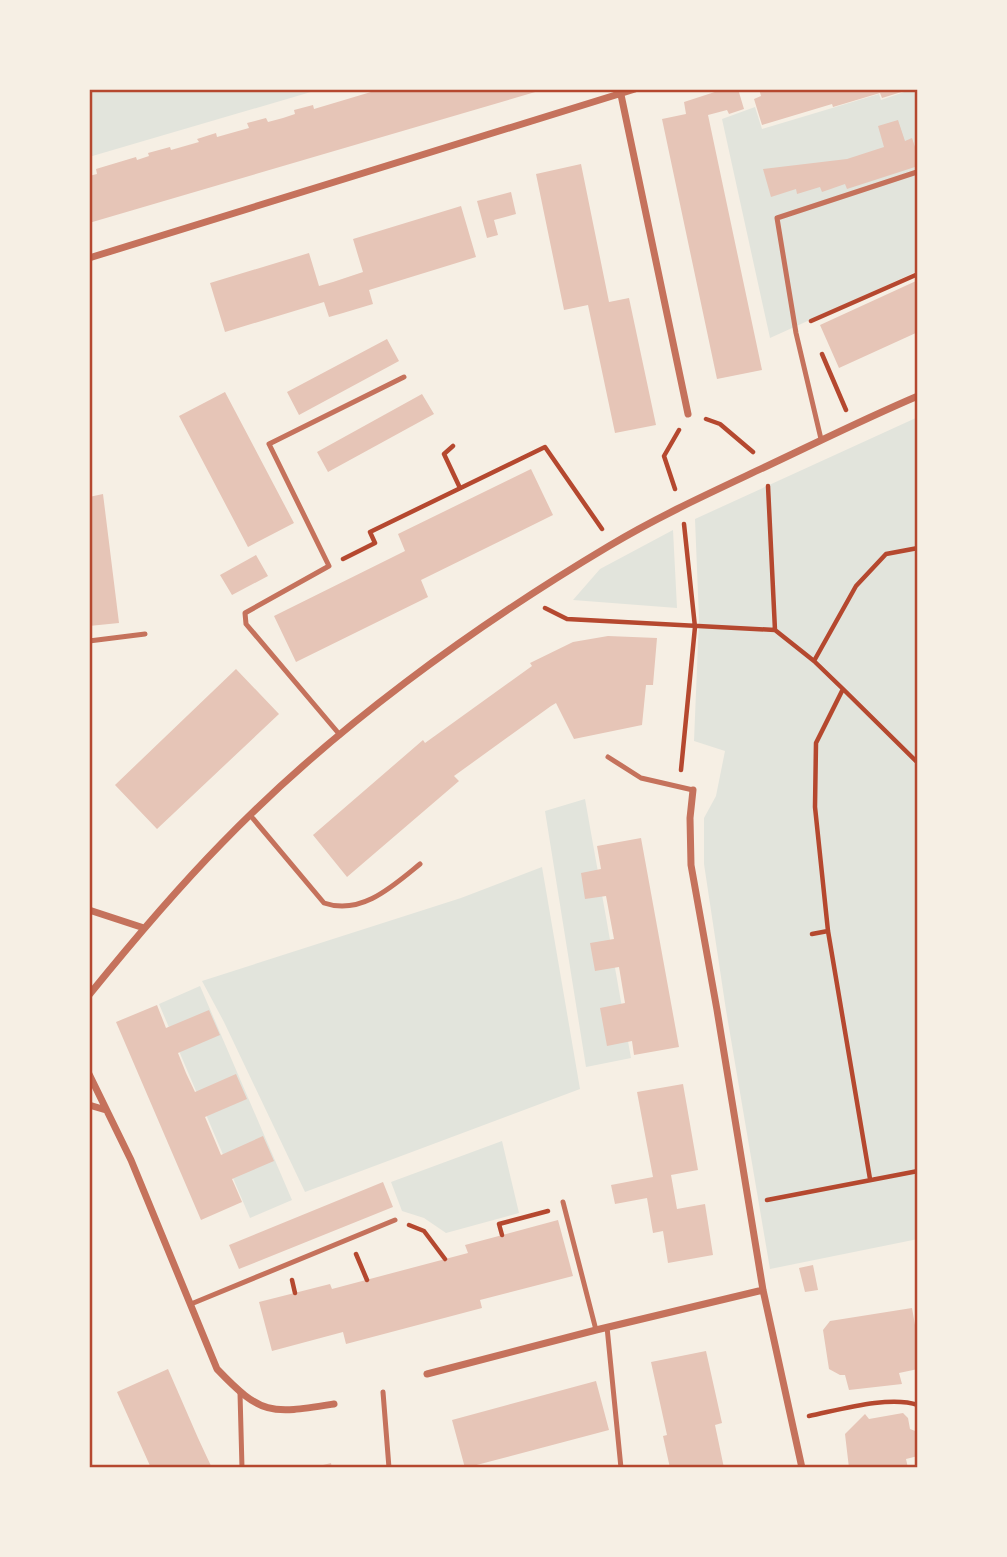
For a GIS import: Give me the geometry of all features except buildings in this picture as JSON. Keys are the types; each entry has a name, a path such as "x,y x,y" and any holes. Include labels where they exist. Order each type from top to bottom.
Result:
{"street":[{"path":"89,258 621,91 635,89"},
{"path":"621,91 688,414"},
{"path":"89,995 144,928 250,815 340,735 407,681 526,598 611,545 681,506 852,424 918,396"},
{"path":"693,790 690,818 691,865 763,1290 802,1468"},
{"path":"89,910 144,928"},
{"path":"89,1074 131,1160 217,1368 240,1394 273,1410 334,1404"},
{"path":"89,1105 106,1110"},
{"path":"427,1374 596,1329 763,1290"}],"lane":[{"path":"821,439 796,333 777,218 918,172"},
{"path":"340,735 246,624 245,613 329,566 269,444 404,377"},
{"path":"89,641 145,634"},
{"path":"608,757 640,778 693,790"},
{"path":"250,815 324,904 337,908 383,894 420,864"},
{"path":"564,1205 596,1329"},
{"path":"191,1304 395,1220"},
{"path":"607,1327 621,1468"},
{"path":"383,1392 389,1468"},
{"path":"240,1394 242,1468"}],"path":[{"path":"808,323 918,274"},
{"path":"819,348 852,424"},
{"path":"678,788 695,627 681,506 664,456 688,414 720,424 768,466 775,630"},
{"path":"453,446 444,454 460,488"},
{"path":"329,566 375,543 370,532 545,447 579,498 596,518 611,545"},
{"path":"814,661 856,586 886,554 918,548"},
{"path":"526,598 567,619 775,630 814,661 918,763"},
{"path":"843,689 816,743 815,807 828,931 870,1179"},
{"path":"811,934 828,931"},
{"path":"749,1203 918,1171"},
{"path":"502,1236 499,1224 564,1205"},
{"path":"395,1220 424,1231 445,1259"},
{"path":"349,1237 367,1280"},
{"path":"791,1420 850,1407 906,1401 918,1405"}],"shaded area":[{"path":"89,89 321,89 89,157"},
{"path":"918,89 918,271 770,338 722,119 755,107 762,129 879,94 881,100"},
{"path":"918,417 918,1239 770,1269 704,864 704,818 716,796 725,751 694,741 699,619 695,519"},
{"path":"673,530 677,608 573,600 600,569"},
{"path":"585,799 631,1058 586,1067 545,811"},
{"path":"542,867 580,1089 305,1192 202,981 461,898"},
{"path":"200,986 292,1200 250,1218 159,1004"},
{"path":"502,1141 519,1213 446,1233 424,1218 402,1211 391,1182"}]}
